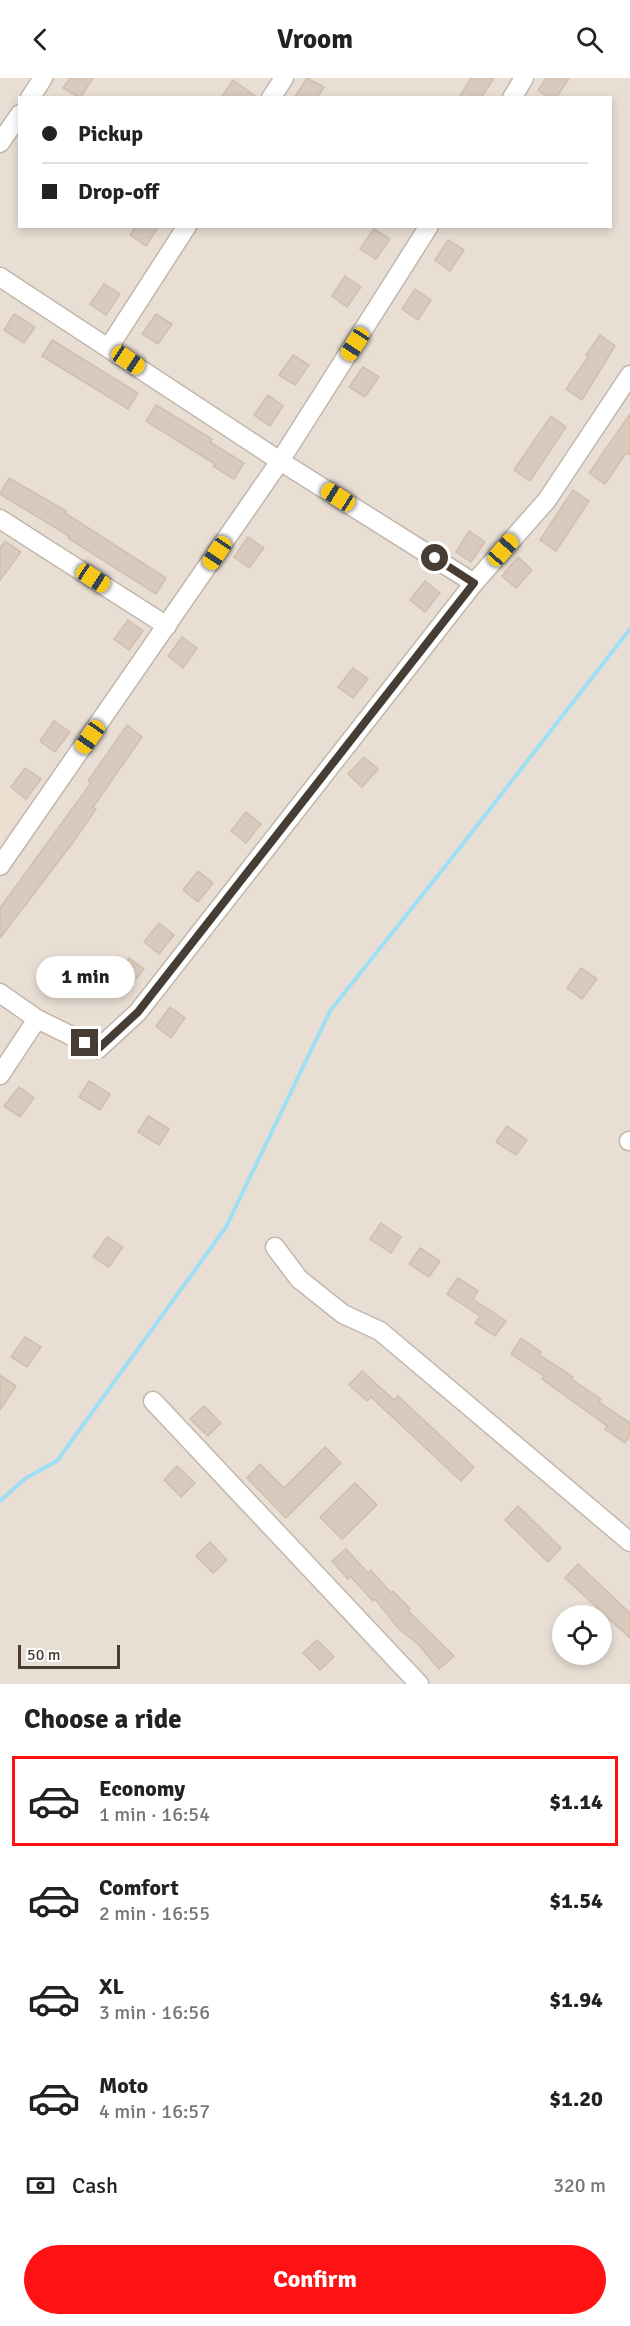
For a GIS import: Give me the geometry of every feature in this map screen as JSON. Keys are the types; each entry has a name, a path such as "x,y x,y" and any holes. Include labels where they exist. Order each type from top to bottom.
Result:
{"street":[{"path":"31,96 43,78"},
{"path":"272,96 284,78"},
{"path":"513,96 524,78"},
{"path":"0,143 18,117"},
{"path":"109,347 186,228"},
{"path":"0,866 280,461 428,228"},
{"path":"0,277 280,461 474,583"},
{"path":"0,993 37,1019 98,1049 119,1032 138,1012 474,583 547,500 630,375"},
{"path":"0,519 167,626"},
{"path":"0,1075 37,1019"},
{"path":"275,1247 299,1279 343,1314 380,1331 630,1542"},
{"path":"153,1401 419,1684"}],"shaded area":[{"path":"0,78 630,78 630,1684 0,1684"},
{"path":"0,789 25,804 0,840"}],"building":[{"path":"70,78 93,78 81,96 77,96 63,88"},
{"path":"307,78 324,87 318,96 295,96"},
{"path":"471,78 494,78 482,96 460,96"},
{"path":"546,78 569,78 557,96 546,96 538,90"},
{"path":"233,80 255,96 222,96"},
{"path":"135,228 158,228 146,246 130,235"},
{"path":"374,229 390,239 376,259 360,249"},
{"path":"448,240 464,250 450,271 435,260"},
{"path":"345,276 361,287 347,307 332,296"},
{"path":"104,284 120,294 106,315 90,304"},
{"path":"415,289 431,300 418,320 402,309"},
{"path":"14,314 35,327 24,343 4,330"},
{"path":"156,314 172,324 158,344 142,334"},
{"path":"600,335 615,346 582,400 566,389"},
{"path":"52,340 138,393 128,409 42,356"},
{"path":"293,355 309,365 295,385 279,375"},
{"path":"363,367 379,377 365,397 349,387"},
{"path":"268,395 283,406 270,426 254,415"},
{"path":"156,405 212,439 210,442 244,463 234,479 213,466 215,464 146,421"},
{"path":"630,414 630,455 626,453 605,484 589,473"},
{"path":"551,416 566,427 530,481 514,470"},
{"path":"9,478 66,511 65,513 166,578 156,594 68,538 69,536 0,494"},
{"path":"573,490 589,501 556,551 540,540"},
{"path":"469,531 485,542 471,562 456,552"},
{"path":"248,537 264,548 249,568 234,557"},
{"path":"5,541 21,552 0,580 0,548"},
{"path":"518,557 532,570 516,588 502,576"},
{"path":"425,581 440,593 425,612 410,600"},
{"path":"128,620 143,631 129,650 114,639"},
{"path":"182,637 197,648 183,668 168,656"},
{"path":"353,668 368,679 353,698 338,687"},
{"path":"54,721 70,732 55,752 40,741"},
{"path":"127,725 142,737 93,807 96,809 74,841 0,938 0,908 91,783 88,781"},
{"path":"364,757 378,769 362,787 348,774"},
{"path":"25,768 41,779 26,799 11,787"},
{"path":"246,812 261,824 246,843 231,831"},
{"path":"198,871 213,883 198,902 183,890"},
{"path":"159,923 174,935 159,954 144,942"},
{"path":"129,958 144,969 129,988 114,977"},
{"path":"581,968 597,979 582,999 567,988"},
{"path":"170,1007 185,1018 171,1038 156,1026"},
{"path":"89,1081 110,1094 100,1110 79,1097"},
{"path":"19,1087 34,1098 20,1117 4,1106"},
{"path":"148,1116 169,1129 159,1145 138,1132"},
{"path":"507,1126 527,1140 516,1155 496,1142"},
{"path":"381,1223 401,1237 391,1253 370,1239"},
{"path":"107,1237 123,1247 109,1267 93,1257"},
{"path":"420,1248 440,1261 429,1277 409,1264"},
{"path":"458,1278 478,1291 473,1299 506,1321 495,1336 475,1323 480,1316 447,1294"},
{"path":"25,1337 41,1347 27,1367 11,1357"},
{"path":"521,1338 541,1352 539,1355 601,1399 599,1402 630,1423 630,1436 625,1443 605,1429 607,1426 542,1379 544,1376 511,1354"},
{"path":"362,1371 394,1400 398,1396 474,1467 461,1481 371,1397 367,1401 349,1385"},
{"path":"0,1375 16,1386 0,1410"},
{"path":"204,1406 221,1423 208,1436 190,1419"},
{"path":"325,1447 341,1463 286,1518 247,1478 260,1464 284,1488"},
{"path":"177,1466 195,1483 181,1497 164,1480"},
{"path":"355,1483 377,1505 342,1539 320,1517"},
{"path":"518,1506 561,1548 548,1562 505,1520"},
{"path":"210,1542 227,1560 213,1573 196,1556"},
{"path":"346,1549 368,1573 371,1570 391,1593 393,1591 410,1609 408,1611 454,1656 439,1669 418,1644 399,1629 375,1599 373,1601 351,1577 348,1579 332,1561"},
{"path":"578,1564 630,1613 630,1638 612,1621 612,1605 594,1605 565,1578"},
{"path":"317,1640 334,1657 320,1670 303,1653"}],"waterway":[{"path":"0,1501 26,1478 57,1461 226,1227 330,1011 630,629"}],"route":[{"path":"85,1043 98,1049 138,1012 474,583 435,558"}]}
